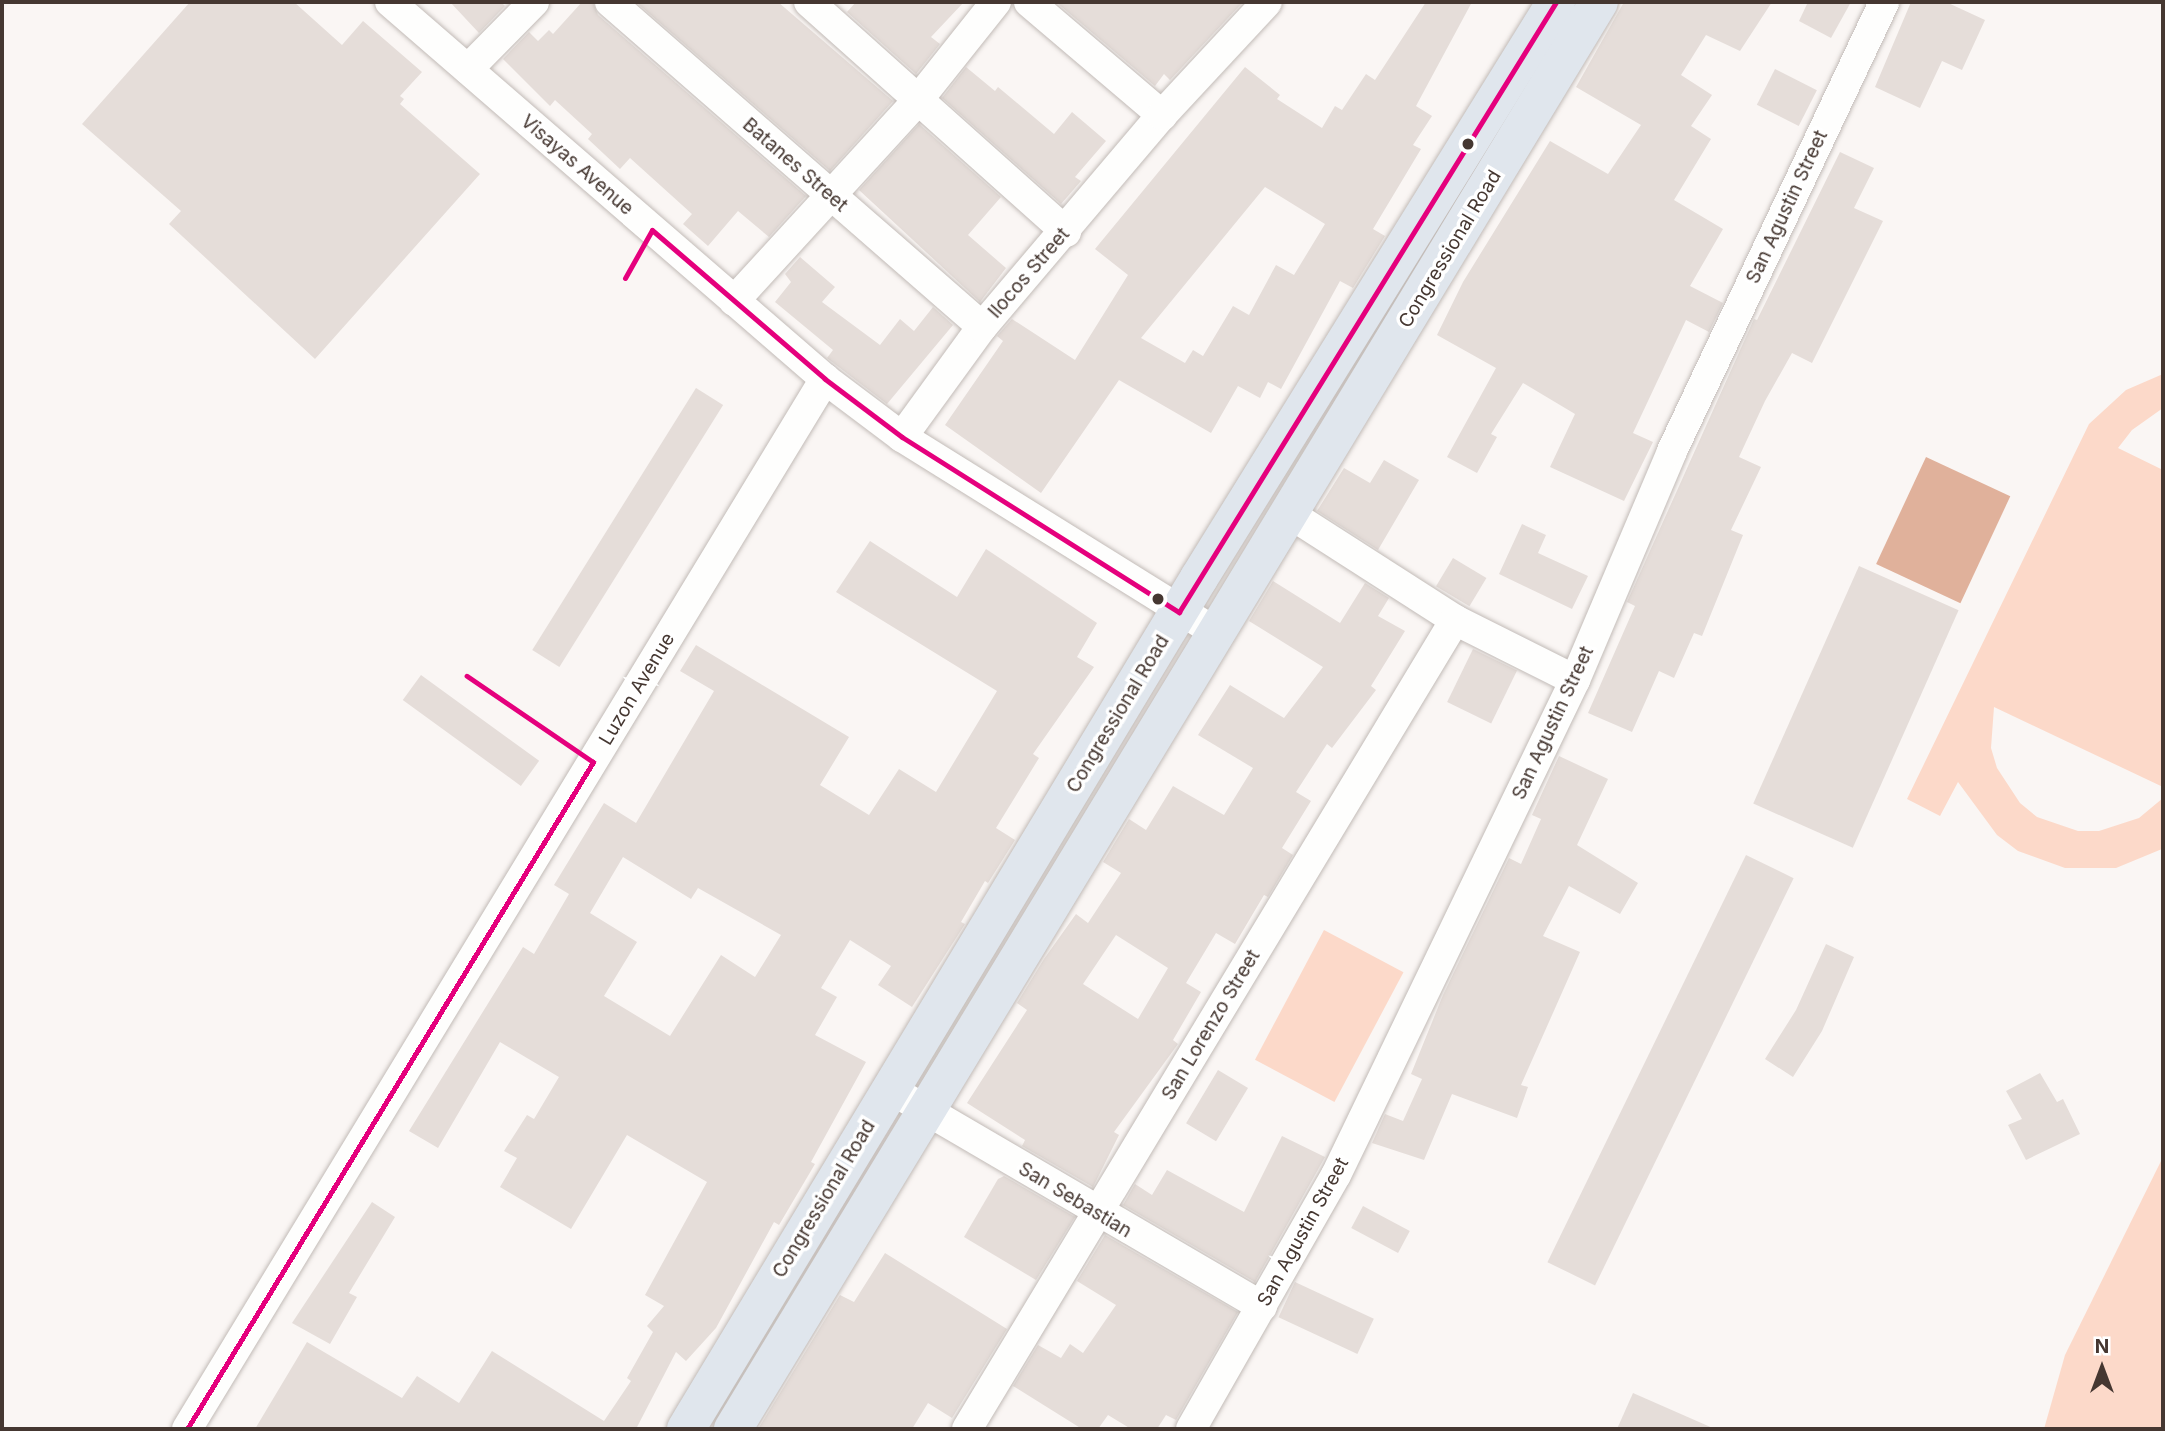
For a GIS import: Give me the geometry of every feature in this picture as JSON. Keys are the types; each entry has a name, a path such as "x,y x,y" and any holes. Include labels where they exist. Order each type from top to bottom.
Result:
{"main road":[{"name":"Congressional Road","path":"686,1429 1179,612 1556,2"},
{"name":"Congressional Road","path":"733,1429 1599,2"}],"street":[{"name":"Visayas Avenue","path":"390,2 825,379 902,437 1179,612 1217,633"},
{"path":"468,69 534,2"},
{"name":"Batanes Street","path":"610,2 982,327"},
{"path":"809,2 1066,232"},
{"path":"734,301 918,100 996,2"},
{"path":"1029,2 1162,115"},
{"name":"San Agustin Street","path":"1191,1429 1336,1175 1575,680 1672,451 1884,2"},
{"name":"Ilocos Street","path":"902,437 982,327 1066,232 1257,5"},
{"name":"Luzon Avenue","path":"187,1429 825,379"},
{"path":"1290,514 1455,620 1575,680"},
{"name":"San Lorenzo Street","path":"967,1429 1455,620"},
{"name":"San Sebastian","path":"890,1089 1098,1215 1262,1306"}],"shaded area":[{"path":"2163,374 2163,408 2132,430 2118,448 2163,470 2163,787 1994,707 1991,748 1997,768 2020,803 2037,817 2078,831 2099,831 2139,818 2163,798 2162,849 2116,868 2065,868 2018,851 1997,835 1958,782 1940,816 1907,799 2089,424 2126,390"},
{"path":"1926,457 2010,496 1960,603 1876,564"},
{"path":"1324,930 1403,972 1334,1102 1255,1060"},
{"path":"2163,1157 2163,1429 2044,1429 2065,1355"}],"building":[{"path":"190,2 294,2 342,45 363,21 422,72 400,96 404,99 400,104 480,174 315,359 169,224 181,211 82,124"},
{"path":"450,2 501,2 505,6 479,33"},
{"path":"582,2 593,2 598,15 806,196 769,237 738,211 708,246 683,224 692,214 630,158 620,169 588,139 592,134 555,100 550,106 503,59 529,32 538,41 549,30 553,34"},
{"path":"636,2 778,2 893,101 830,171"},
{"path":"856,2 964,2 931,37 940,44 916,74 847,12"},
{"path":"1056,2 1243,2 1170,80 1164,74 1155,86"},
{"path":"1426,2 1472,2 1416,106 1432,116 1413,145 1421,149 1373,229 1385,236 1353,288 1340,281 1281,389 1268,382 1260,398 1238,386 1211,433 1119,380 1041,493 945,425 1003,341 997,336 1012,319 1075,360 1128,275 1095,249 1245,67 1280,95 1277,99 1322,128 1335,106 1342,110 1366,74 1375,80","holes":["1265,187 1325,224 1294,275 1276,265 1249,315 1233,306 1203,356 1193,350 1185,363 1141,338"]},
{"path":"1624,2 1772,2 1740,51 1706,35 1681,75 1712,95 1691,126 1711,139 1674,200 1723,229 1690,286 1723,303 1709,332 1686,320 1633,433 1653,442 1624,501 1550,467 1575,414 1523,383 1491,434 1497,437 1477,473 1447,457 1496,368 1437,335 1463,282 1550,141 1608,174 1641,125 1576,87"},
{"path":"1808,2 1851,2 1831,38 1799,21"},
{"path":"1911,2 1946,2 1985,20 1962,70 1942,61 1920,108 1875,87"},
{"path":"966,67 995,91 998,87 1054,134 1072,112 1106,141 1075,177 1081,181 1061,204 942,98"},
{"path":"1775,69 1817,90 1799,126 1757,105"},
{"path":"919,124 1001,197 968,235 1006,268 980,302 859,190"},
{"path":"1840,152 1874,168 1854,208 1883,221 1812,363 1792,353 1765,401 1739,457 1761,467 1731,530 1743,535 1702,636 1694,633 1674,678 1659,671 1632,732 1588,713 1635,606 1627,602 1754,319 1757,320"},
{"path":"800,257 835,287 822,302 880,345 900,319 914,331 933,307 953,325 887,404 827,358 833,350 775,302 791,282 785,274"},
{"path":"696,388 723,405 559,667 532,650"},
{"path":"1384,460 1419,480 1378,550 1317,511 1344,468 1370,483"},
{"path":"1522,524 1546,535 1538,553 1588,576 1572,609 1499,574"},
{"path":"870,541 957,597 986,549 1097,623 1077,657 1094,667 1033,754 1039,758 996,828 1015,840 988,883 985,881 961,922 965,924 912,1007 878,985 891,966 850,940 821,988 837,997 815,1035 866,1062 811,1162 815,1164 779,1225 774,1222 716,1328 686,1361 676,1352 636,1429 255,1429 307,1342 402,1398 417,1376 459,1403 492,1351 604,1421 631,1381 627,1378 653,1332 647,1326 664,1306 645,1295 707,1182 627,1135 571,1229 500,1187 517,1158 504,1151 527,1115 534,1119 559,1077 500,1042 438,1148 409,1131 523,947 534,954 569,894 554,885 604,803 636,823 714,691 680,671 696,645 849,737 820,785 869,815 899,769 936,792 997,691 836,592","holes":["623,857 691,899 698,888 781,935 755,977 721,955 670,1036 604,996 637,942 590,913"]},
{"path":"1453,558 1486,578 1469,606 1436,586"},
{"path":"1859,566 1959,610 1853,848 1753,804"},
{"path":"1273,581 1340,623 1365,583 1389,598 1378,616 1405,631 1371,686 1376,690 1332,748 1327,744 1296,792 1311,801 1282,848 1293,855 1268,897 1264,895 1235,944 1216,933 1186,983 1201,992 1173,1040 1178,1044 1114,1132 1119,1135 1093,1187 1022,1146 1025,1140 967,1103 1027,1010 1017,1003 1044,959 1076,914 1088,923 1121,873 1103,862 1129,819 1146,830 1173,786 1224,815 1253,768 1198,735 1230,685 1284,718 1323,667 1249,621","holes":["1116,935 1168,968 1138,1019 1083,984"]},
{"path":"1473,649 1517,670 1491,724 1447,702"},
{"path":"421,675 539,761 521,786 403,700"},
{"path":"1559,756 1608,779 1577,845 1638,883 1620,914 1569,886 1543,936 1580,952 1521,1085 1528,1087 1517,1118 1452,1094 1424,1160 1372,1143 1385,1114 1403,1121 1422,1079 1411,1074 1443,995 1509,858 1521,864 1541,819 1532,815"},
{"path":"1746,855 1794,878 1595,1285 1547,1262"},
{"path":"1826,944 1854,957 1822,1031 1793,1077 1765,1059 1796,1010"},
{"path":"1218,1070 1248,1088 1216,1141 1186,1123"},
{"path":"2040,1073 2057,1102 2063,1099 2080,1134 2026,1160 2008,1125 2022,1119 2006,1091"},
{"path":"1282,1136 1325,1157 1255,1282 1123,1205 1135,1184 1152,1195 1167,1170 1244,1212"},
{"path":"1004,1176 1075,1217 1036,1280 964,1237 998,1179"},
{"path":"372,1202 395,1217 349,1293 357,1297 330,1344 292,1323"},
{"path":"1363,1206 1410,1231 1398,1253 1351,1228"},
{"path":"1105,1235 1238,1312 1176,1420 1166,1415 1157,1429 1131,1429 1108,1415 1098,1429 1082,1429 1013,1386 1038,1345 1061,1358 1070,1344 1083,1353 1116,1305 1077,1281"},
{"path":"885,1253 1007,1329 952,1418 928,1403 912,1429 758,1429 840,1295 854,1302"},
{"path":"1295,1282 1374,1319 1357,1354 1279,1317"},
{"path":"1633,1393 1715,1429 1617,1429"}],"transit line":[{"path":"625,278 652,230 825,379 902,437 1179,612 1556,2"},
{"path":"187,1429 593,762 467,676"}]}
